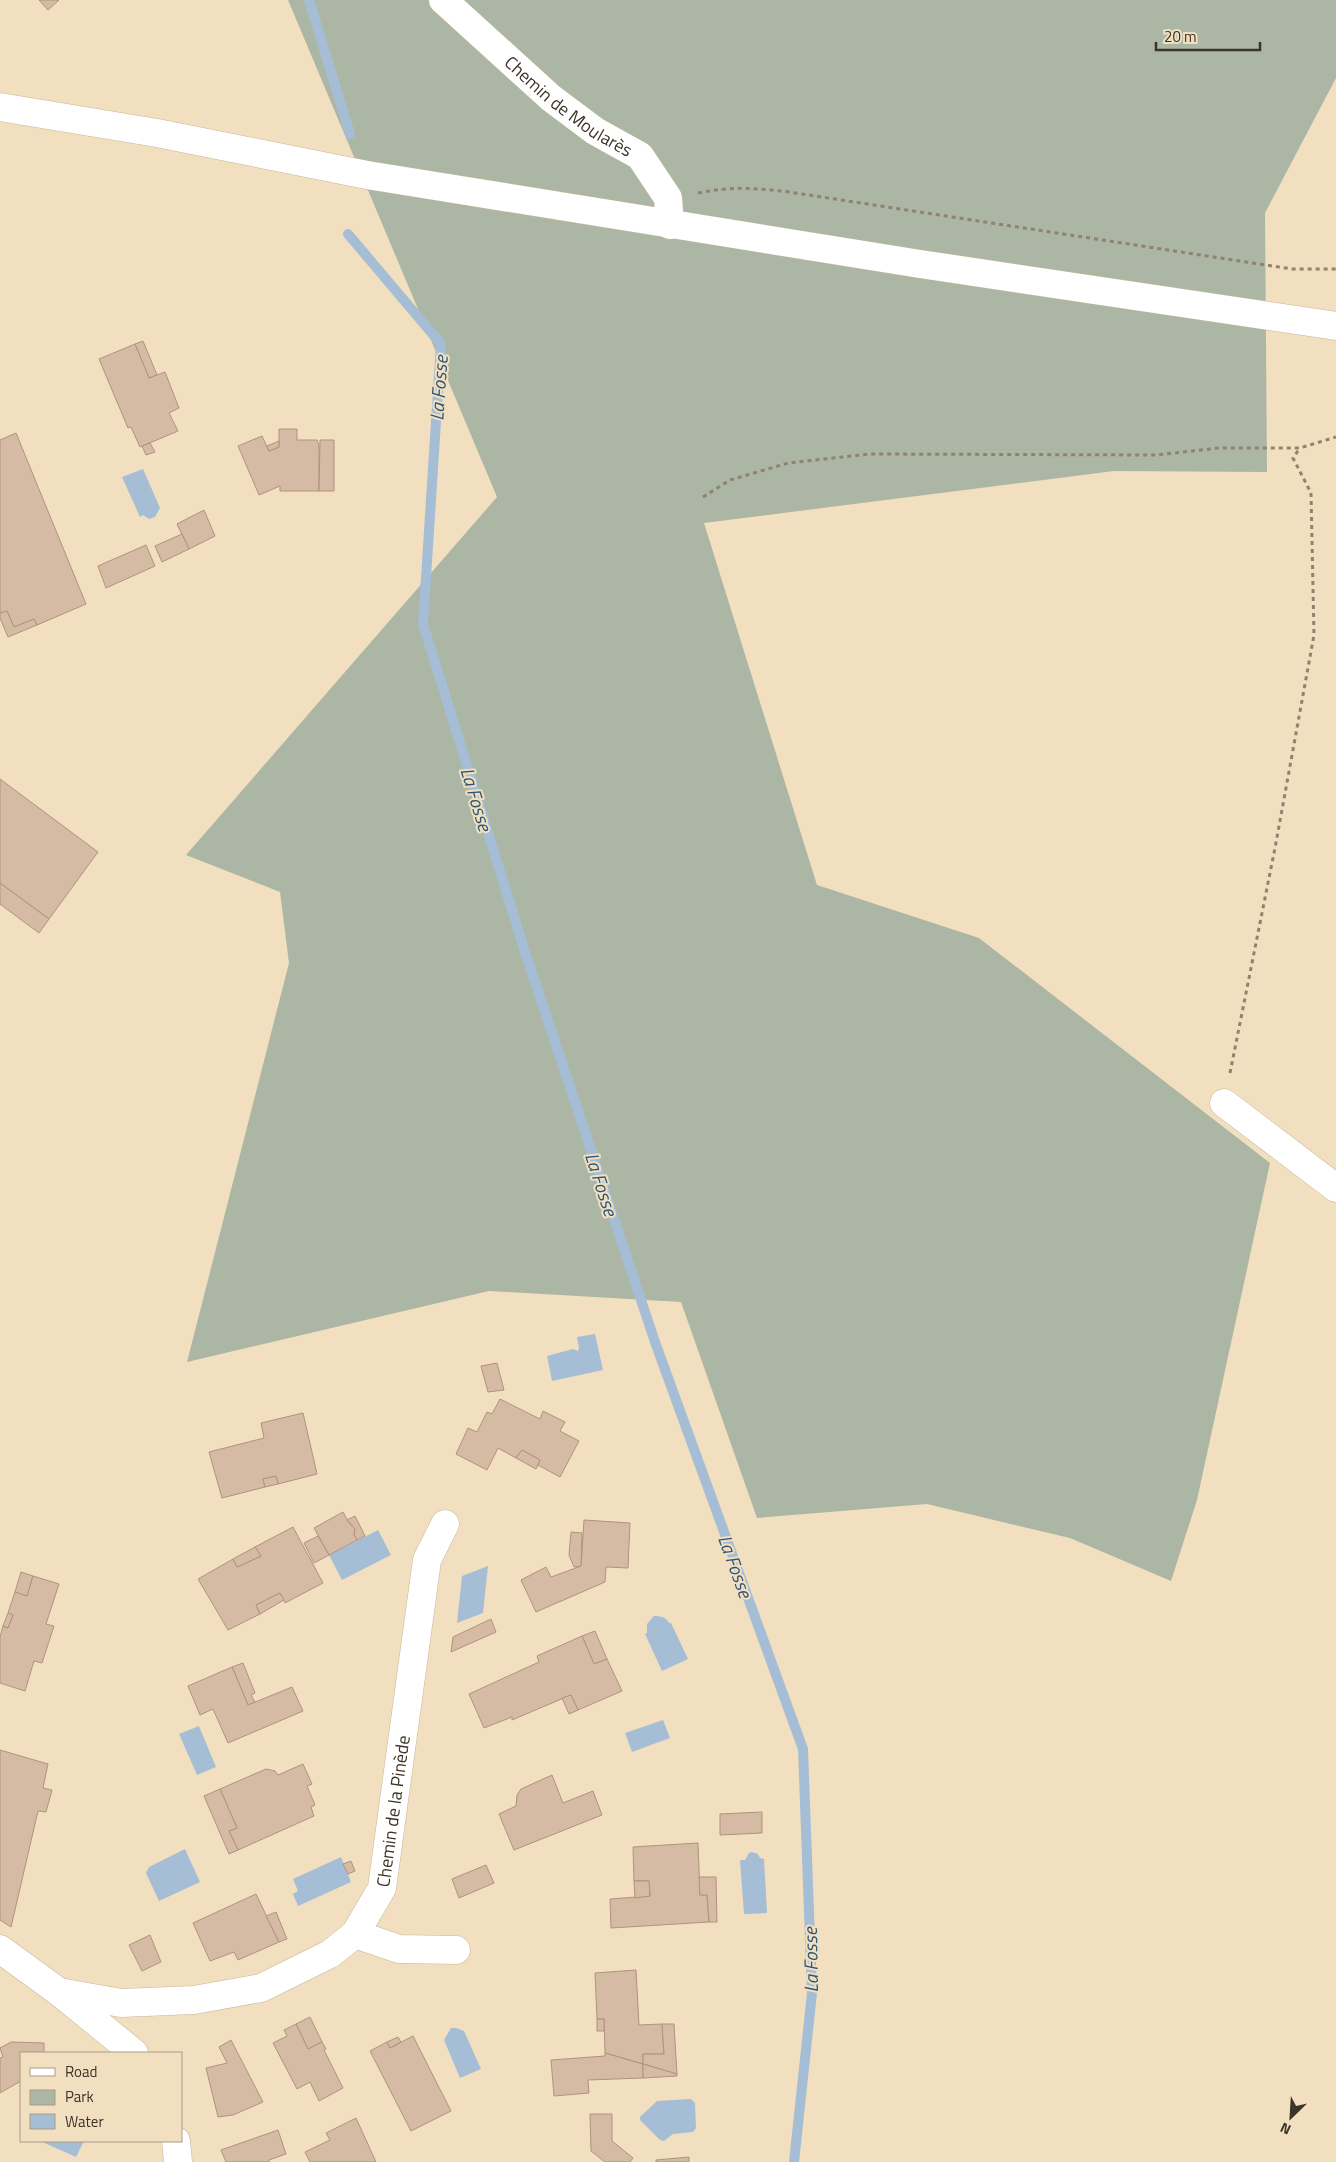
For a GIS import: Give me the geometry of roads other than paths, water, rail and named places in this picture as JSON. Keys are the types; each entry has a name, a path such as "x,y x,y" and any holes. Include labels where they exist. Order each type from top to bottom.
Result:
{"street":[{"name":"Chemin de Moularès","path":"443,0 550,98 594,131 640,156 668,198 670,224"},
{"path":"0,107 157,133 396,179 670,224 1336,326"},
{"path":"1224,1102 1336,1188"},
{"name":"Chemin de la Pinède","path":"58,1992 121,2002 194,2000 261,1988 330,1954 355,1934 382,1888 427,1560 445,1524"},
{"path":"355,1934 399,1949 456,1950"},
{"name":"Chemin de la Pinède","path":"0,1950 58,1992 133,2052"},
{"path":"176,2142 178,2162"}],"water":[{"path":"143,469 160,508 155,517 149,519 143,515 140,517 122,477"},
{"path":"595,1334 603,1370 552,1381 547,1356 573,1349 578,1351 577,1337"},
{"path":"378,1530 391,1555 342,1580 329,1555"},
{"path":"488,1566 483,1613 457,1623 462,1576"},
{"path":"654,1616 663,1617 671,1623 688,1659 662,1671 645,1634 647,1633 647,1624"},
{"path":"663,1720 670,1738 632,1752 625,1733"},
{"path":"199,1726 216,1767 197,1775 179,1734"},
{"path":"185,1849 200,1882 159,1901 146,1873 149,1867"},
{"path":"752,1852 764,1859 767,1913 744,1914 740,1860 745,1860 749,1853"},
{"path":"341,1857 351,1882 298,1906 293,1894 298,1891 293,1879"},
{"path":"451,2028 464,2031 481,2069 460,2078 444,2040"},
{"path":"691,2099 695,2103 696,2128 693,2132 673,2134 664,2141 660,2140 640,2120 640,2117 657,2101"},
{"path":"42,2142 84,2142 76,2157"}],"waterway":[{"name":"La Fosse","path":"309,0 350,134"},
{"name":"La Fosse","path":"348,234 441,344 423,624 526,955 655,1342 803,1749 812,1993 794,2162"}]}
